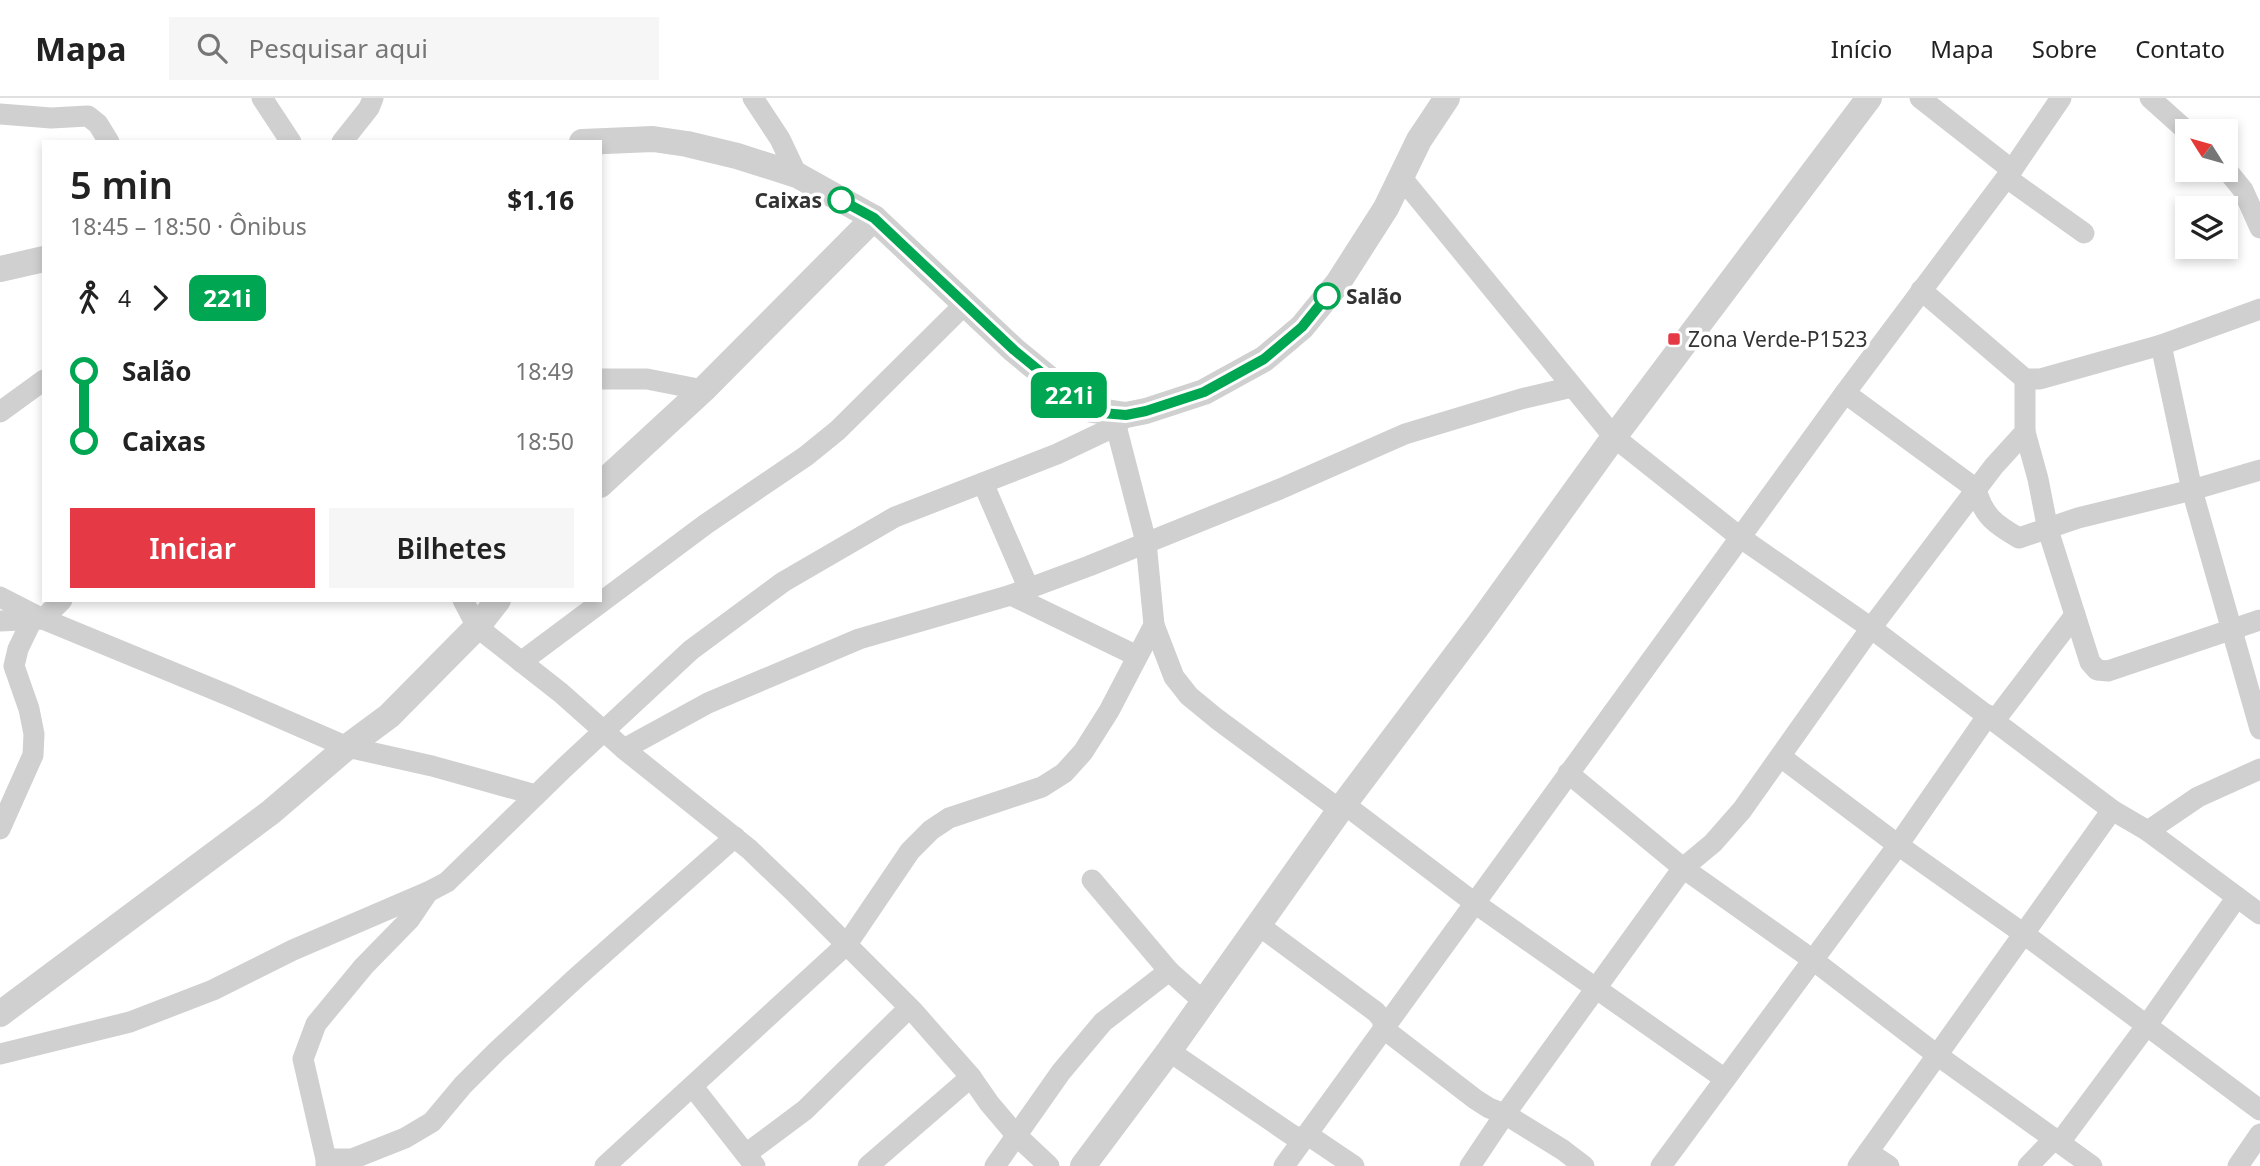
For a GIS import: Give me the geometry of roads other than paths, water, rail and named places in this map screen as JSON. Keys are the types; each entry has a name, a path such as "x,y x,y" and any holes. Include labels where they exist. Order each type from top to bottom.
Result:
{"street":[{"path":"262,98 290,140"},
{"path":"344,140 369,108 373,98"},
{"path":"753,98 780,139 797,175"},
{"path":"0,1054 130,1022 213,990 293,950 428,892 447,881 691,650 783,582 895,517 1057,454 1121,420 1204,392 1264,359 1302,327 1338,283 1386,208 1419,140 1447,98"},
{"path":"1083,1166 1614,437 1869,98"},
{"path":"1920,98 2009,174 2084,233"},
{"path":"1284,1166 1476,904 1568,773 2009,174 2061,98"},
{"path":"2150,98 2175,120"},
{"path":"0,114 51,118 88,116 98,124 108,140"},
{"path":"602,141 653,139 687,144 797,175 874,218 1014,350 1086,409 1121,420"},
{"path":"1401,177 1614,437 1741,538 1871,628 2112,810 2148,831 2260,914"},
{"path":"2237,182 2243,190 2260,228"},
{"path":"602,483 704,390 874,218"},
{"path":"0,269 42,259"},
{"path":"1921,290 2025,379 2040,379 2161,345 2260,309"},
{"path":"602,602 706,524 806,456 838,430 965,304"},
{"path":"2161,345 2192,490 2260,729"},
{"path":"602,379 647,379 704,390"},
{"path":"2025,379 2025,432 2048,530 2090,662 2097,670 2108,671 2260,620"},
{"path":"0,412 42,381"},
{"path":"624,749 708,703 859,639 1020,591 1089,566 1280,489 1405,434 1521,399 1573,387"},
{"path":"1846,393 1976,489 1980,506 1990,518 2019,538 2078,518 2260,470"},
{"path":"1121,420 1146,542 1154,625 1174,677 1189,696 1476,904 1726,1079"},
{"path":"1471,1166 1595,987 1683,868 1713,843 1734,818 1781,757 1871,628 1976,489 2025,432"},
{"path":"983,483 1020,591 1138,656"},
{"path":"0,597 38,620 230,696 347,747 432,766 536,795"},
{"path":"0,829 33,755 34,734 29,709 13,666 18,649 38,620 60,602"},
{"path":"464,602 477,627 750,849 848,944 909,1008 971,1077 1017,1136 1049,1166"},
{"path":"0,1014 271,812 347,747 389,716 477,627 496,602"},
{"path":"521,662 601,602"},
{"path":"1661,1166 1992,718 2075,615"},
{"path":"0,621 38,620"},
{"path":"605,1166 848,944 910,851 931,830 949,818 1042,787 1064,773 1083,752 1102,721 1154,625"},
{"path":"1781,757 1898,845 2025,934 2260,1110"},
{"path":"2148,831 2198,797 2260,769"},
{"path":"1568,773 1683,868 1813,960 1937,1055 2092,1166"},
{"path":"1889,1166 1863,1159 2112,810"},
{"path":"428,892 408,920 364,966 316,1024 303,1059 326,1162 352,1159 405,1138 432,1122 463,1085 498,1051 734,838"},
{"path":"1092,880 1169,971 1203,1001"},
{"path":"2028,1166 2058,1140 2147,1025 2237,897"},
{"path":"1257,924 1376,1012 1382,1019 1384,1029 1475,1099 1505,1114 1584,1166"},
{"path":"995,1166 1061,1072 1103,1022 1169,971"},
{"path":"693,1087 751,1160 909,1008"},
{"path":"1169,1051 1297,1138 1308,1135 1354,1166"},
{"path":"868,1166 971,1077"},
{"path":"2238,1166 2260,1134"}],"place":[{"name":"Caixas","path":"841,200"},
{"name":"Salão","path":"1327,296"},
{"name":"Zona Verde-P1523","path":"1674,339"}]}
